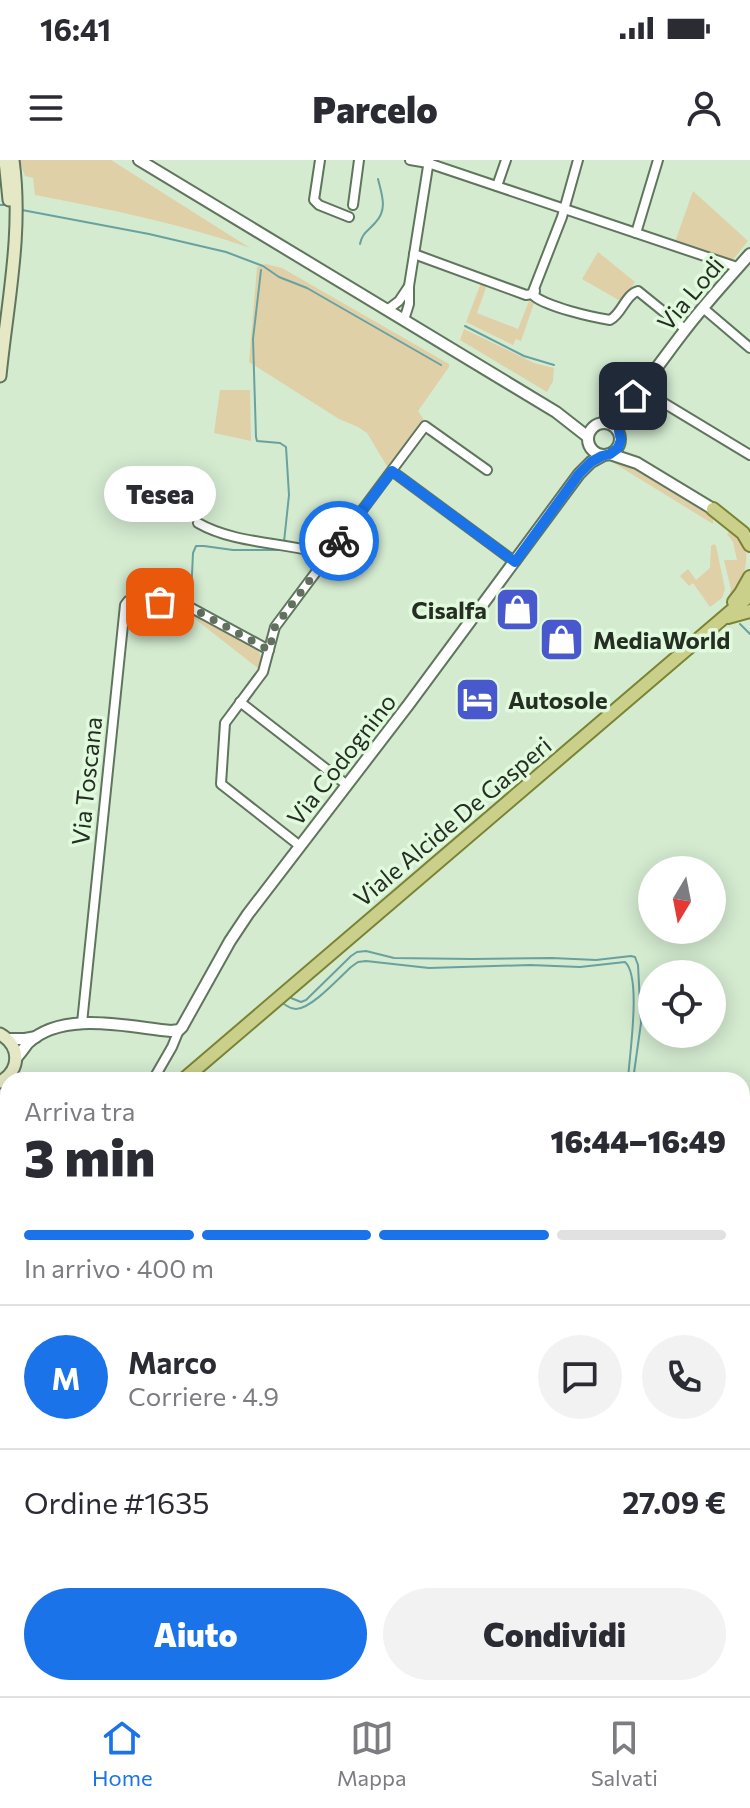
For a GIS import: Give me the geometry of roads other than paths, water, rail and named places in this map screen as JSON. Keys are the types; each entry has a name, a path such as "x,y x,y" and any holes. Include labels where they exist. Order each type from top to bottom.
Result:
{"main road":[{"path":"5,160 11,277"},
{"path":"0,376 16,242 13,160"},
{"path":"713,509 750,527"},
{"path":"713,509 743,533 750,545"},
{"path":"716,623 750,577"},
{"name":"Viale Alcide De Gasperi","path":"192,1072 750,595"},
{"path":"716,623 750,611"},
{"path":"4,1036 15,1051 12,1072"}],"street":[{"path":"139,160 593,433 597,454 637,463"},
{"path":"320,160 314,200 349,217"},
{"path":"353,205 359,160"},
{"path":"410,160 428,162 737,267"},
{"path":"497,186 506,160"},
{"path":"578,160 534,296 575,312 610,320 638,291 685,329"},
{"path":"636,233 658,160"},
{"path":"404,320 409,304 428,162"},
{"path":"414,254 526,295 535,291"},
{"name":"Via Lodi","path":"593,433 636,392 685,329 749,257"},
{"path":"387,310 399,301 409,286"},
{"path":"703,308 750,348"},
{"path":"636,392 750,455"},
{"name":"Via Lodi","path":"620,435 636,392"},
{"path":"593,433 613,425 626,451 637,463 713,509"},
{"path":"300,846 221,784 225,723 263,672 275,627 425,426 487,470"},
{"name":"Via Codognino","path":"579,474 593,433"},
{"path":"606,455 618,448 620,435"},
{"name":"Via Codognino","path":"158,1072 248,914 579,474 591,462 606,455"},
{"path":"392,471 515,562"},
{"path":"198,523 233,536 311,551 325,560"},
{"name":"Via Toscana","path":"82,1023 125,605 130,600 186,605 269,650"},
{"path":"240,702 347,785"},
{"path":"16,1058 38,1037 64,1026 82,1023 179,1030"},
{"path":"4,1036 38,1037"}],"waterway":[{"path":"360,244 382,213 378,179"},
{"path":"22,210 226,252 307,288 441,365"},
{"path":"261,270 253,339 256,437 257,441 280,443 286,447 289,495 284,542"},
{"path":"465,326 524,356 554,365"},
{"path":"191,596 196,546 233,550 283,548"},
{"path":"740,624 750,634"},
{"path":"291,998 301,1002 306,1000 357,952 366,951 394,958 596,960 631,956 635,957 638,965 641,1023 634,1072"},
{"path":"284,1004 302,1008 325,992 351,967 366,961 429,968 580,967 625,962 630,970 634,1000 629,1072"}],"place":[{"name":"Tesea","path":"160,602"},
{"name":"Cisalfa","path":"518,609"},
{"name":"MediaWorld","path":"562,639"},
{"name":"Autosole","path":"477,699"}]}
